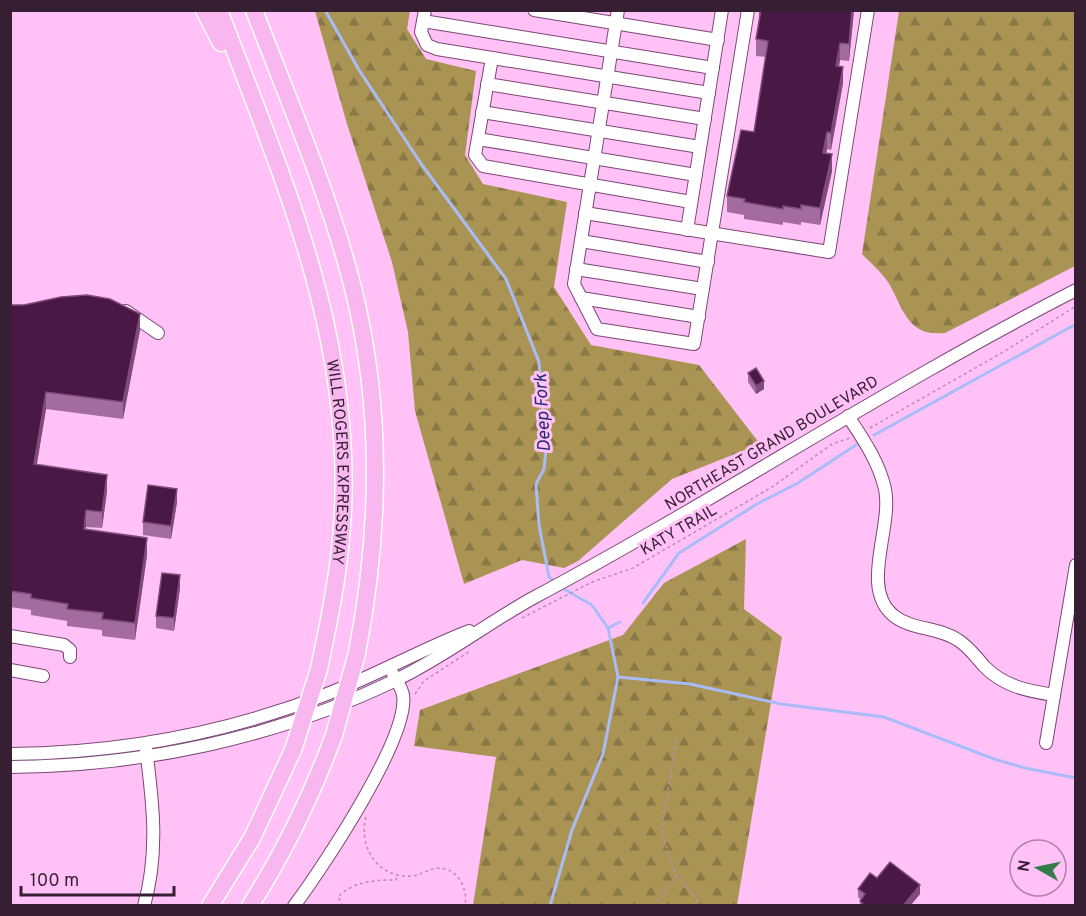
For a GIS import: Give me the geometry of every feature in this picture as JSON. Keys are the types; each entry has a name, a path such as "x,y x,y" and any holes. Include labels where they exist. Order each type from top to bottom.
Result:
{"highway":[{"path":"204,10 257,110"},
{"name":"WILL ROGERS EXPRESSWAY","path":"210,906 252,838 293,750 319,669 341,538 343,490 339,406 328,326 317,283 291,201 219,10"},
{"name":"WILL ROGERS EXPRESSWAY","path":"250,906 277,864 302,814 334,735 357,653 370,571 376,492 375,446 367,361 342,248 254,10"},
{"path":"261,10 269,49"}],"street":[{"path":"534,10 717,40"},
{"path":"618,10 574,284 597,329 694,344 748,10"},
{"path":"585,213 829,252 868,10"},
{"path":"687,230 713,68 719,11"},
{"path":"709,93 432,48 427,45 421,32 424,16 713,68"},
{"path":"492,58 475,155 483,166 489,169 691,202"},
{"path":"487,84 705,119"},
{"path":"482,111 700,147"},
{"path":"478,139 696,175"},
{"path":"581,241 708,262"},
{"path":"576,269 703,289"},
{"name":"NORTHEAST GRAND BOULEVARD","path":"10,767 81,765 198,748 266,730 323,711 396,680 443,655 485,625 581,573 941,361 1076,290"},
{"path":"581,298 699,317"},
{"path":"116,307 138,317 159,333"},
{"path":"848,416 874,459 885,490 886,522 878,586 888,610 907,623 942,631 957,639 991,673 1009,685 1054,695"},
{"path":"1046,743 1076,565"},
{"name":"NORTHEAST GRAND BOULEVARD","path":"10,753 87,750 145,743 208,731 289,708 485,625"},
{"path":"10,636 64,645 70,650 70,657"},
{"path":"294,906 327,861 386,754 400,717 403,695 390,667"},
{"path":"10,670 43,676"},
{"path":"144,906 154,845 154,811 145,743"}],"path":[{"name":"KATY TRAIL","path":"522,618 592,582 633,568 772,487 832,444 860,434 1005,351 1076,306"},
{"path":"414,695 424,681 477,646"},
{"path":"677,737 661,830 676,876 696,898 699,906"},
{"path":"367,815 363,828 368,852 374,862 397,875 411,876 439,868 446,870 460,880 465,887 465,906"},
{"path":"343,906 338,897 347,889 376,880 396,880 397,875"},
{"path":"654,906 676,876"}],"green space":[{"path":"315,11 410,11 407,29 426,59 476,71 465,155 483,184 567,202 554,287 591,345 699,365 760,444 672,479 578,561 564,568 522,560 464,584 415,411 408,332 392,262 347,124"},
{"path":"899,11 1075,11 1075,266 945,333 932,333 914,325 903,311 888,282 862,254"},
{"path":"746,539 744,609 782,637 737,905 473,905 496,757 414,746 420,710 623,635 664,583"}],"building":[{"path":"761,10 852,10 849,44 840,43 836,66 843,67 831,133 827,132 823,153 832,154 820,208 801,205 801,209 783,206 783,209 744,202 745,199 727,196 741,130 754,132 768,41 756,39"},
{"path":"87,295 110,299 140,314 123,402 46,392 34,464 107,475 102,512 86,510 84,529 147,538 135,623 102,619 103,613 67,609 68,604 31,598 31,594 10,591 10,305 24,305 61,297"},
{"path":"756,368 764,381 756,386 748,373"},
{"path":"148,485 177,489 171,526 143,522"},
{"path":"162,573 180,575 174,618 156,616"},
{"path":"890,862 920,885 903,906 865,906 860,901 865,894 858,889 870,873 877,878"}],"waterway":[{"name":"Deep Fork","path":"325,10 359,70 422,165 506,279 539,362 546,449 544,469 536,484 539,525 549,577 555,582"},
{"path":"874,435 1076,324"},
{"path":"643,603 679,553 757,504 798,483 856,445"},
{"name":"Deep Fork","path":"550,906 572,830 603,754 618,677 608,628 592,605 562,588"},
{"path":"608,628 620,622"},
{"path":"618,677 690,684 781,704 884,717 994,759 1076,778"}]}
